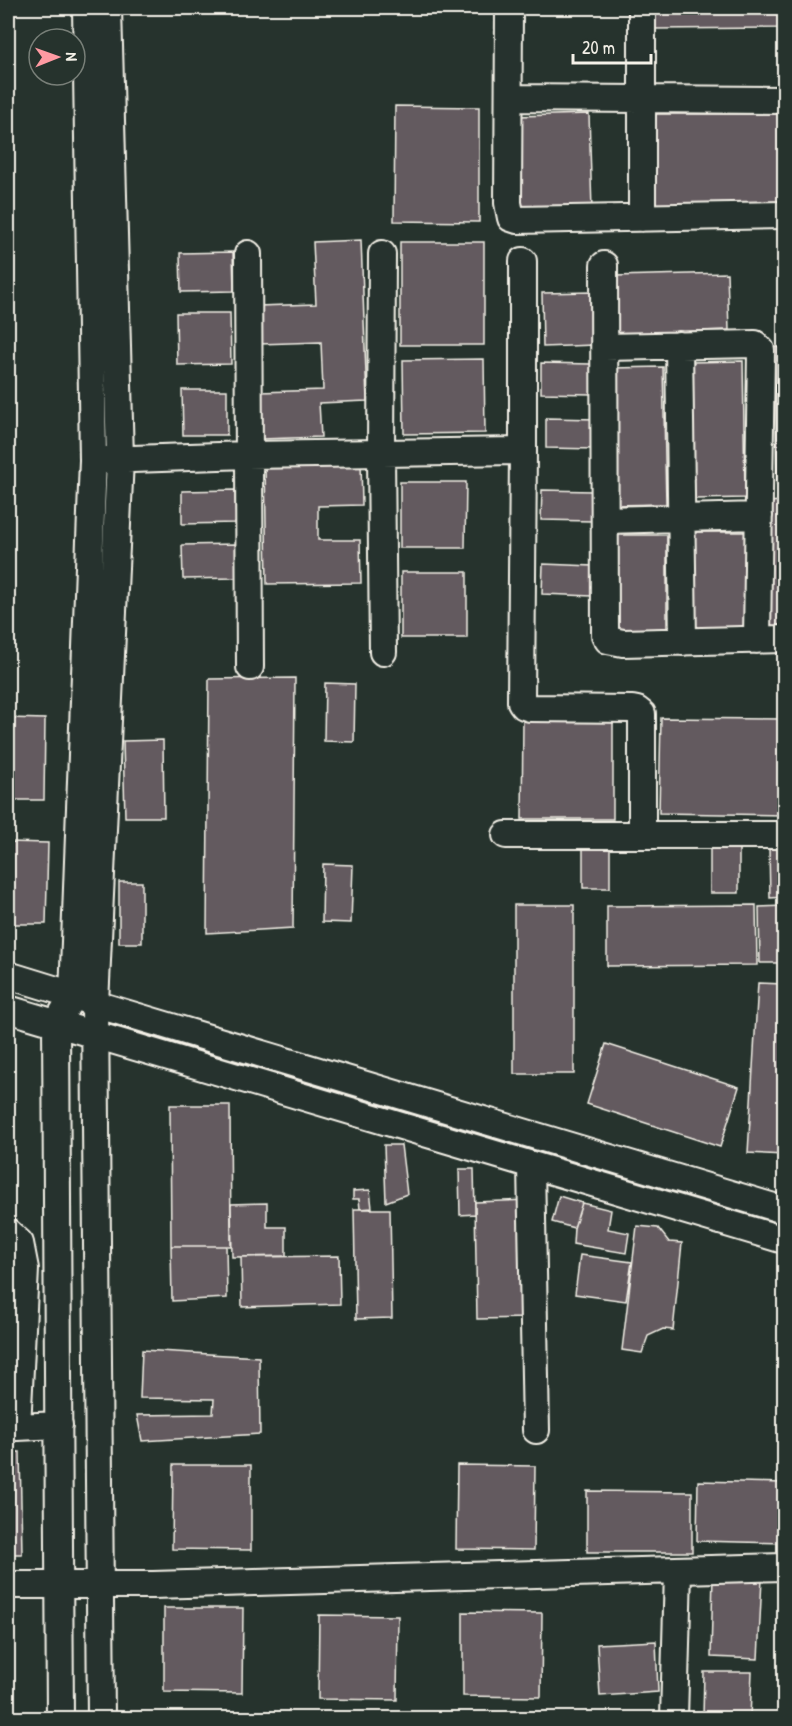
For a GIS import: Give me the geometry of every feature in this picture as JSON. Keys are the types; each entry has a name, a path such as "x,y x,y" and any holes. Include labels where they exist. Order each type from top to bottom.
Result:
{"street":[{"path":"86,8 93,460 84,999 95,1036 101,1719"},
{"path":"60,1719 56,1024 84,999 120,459 108,8"},
{"path":"510,8 508,203 511,218 517,220 784,215"},
{"path":"642,8 642,218"},
{"path":"509,98 784,100"},
{"path":"248,254 247,455 250,668"},
{"path":"381,254 383,652"},
{"path":"523,261 521,702 530,708 632,709 642,714 642,835"},
{"path":"604,265 605,635 608,640 623,643 784,639"},
{"path":"604,347 755,344 761,350 757,640"},
{"path":"679,345 683,642"},
{"path":"93,460 247,455 523,452"},
{"path":"604,520 759,516"},
{"path":"506,835 784,835"},
{"path":"8,975 784,1210"},
{"path":"8,1009 784,1240"},
{"path":"531,1165 536,1430"},
{"path":"8,1232 20,1243 25,1269 17,1427 59,1425"},
{"path":"8,1585 100,1586 784,1567"},
{"path":"674,1719 678,1571"}],"building":[{"path":"654,8 784,8 784,28 654,29"},
{"path":"395,106 479,107 479,222 394,221"},
{"path":"589,114 592,210 520,212 518,116"},
{"path":"651,114 784,114 784,208 652,209"},
{"path":"361,240 367,401 319,403 321,437 262,439 260,392 323,390 321,342 259,344 258,306 316,304 313,242"},
{"path":"400,242 484,242 484,345 400,345"},
{"path":"233,252 234,291 181,292 180,253"},
{"path":"727,273 729,330 617,334 615,276"},
{"path":"593,292 594,345 543,347 542,293"},
{"path":"176,313 230,313 231,364 177,365"},
{"path":"775,347 784,347 784,484 777,484"},
{"path":"484,359 485,433 404,434 403,360"},
{"path":"743,361 745,498 694,499 691,362"},
{"path":"541,363 591,364 591,394 541,393"},
{"path":"663,367 666,504 614,505 612,368"},
{"path":"182,390 227,390 227,435 183,435"},
{"path":"546,418 597,419 596,449 546,448"},
{"path":"361,462 362,505 318,506 318,540 360,540 361,583 267,584 265,464"},
{"path":"400,482 466,482 465,548 400,548"},
{"path":"235,490 236,523 182,524 182,491"},
{"path":"542,490 592,491 592,521 541,520"},
{"path":"784,501 784,638 769,639 767,502"},
{"path":"694,532 745,532 745,630 693,630"},
{"path":"616,535 667,535 667,632 616,632"},
{"path":"236,544 236,578 183,579 182,545"},
{"path":"543,564 593,566 592,596 542,594"},
{"path":"401,572 467,572 467,638 401,638"},
{"path":"295,678 293,928 207,933 209,679"},
{"path":"325,683 355,684 354,742 324,741"},
{"path":"8,718 45,719 44,800 8,800"},
{"path":"661,718 784,719 784,815 659,813"},
{"path":"523,721 613,722 613,819 522,819"},
{"path":"163,740 164,817 125,817 123,741"},
{"path":"8,842 48,843 46,924 8,924"},
{"path":"583,846 610,846 610,888 583,888"},
{"path":"710,846 739,846 739,893 710,893"},
{"path":"784,848 784,897 770,898 769,849"},
{"path":"323,864 353,865 351,923 322,922"},
{"path":"119,882 142,882 142,943 119,943"},
{"path":"514,905 574,905 574,1074 514,1074"},
{"path":"756,905 757,965 607,966 607,906"},
{"path":"784,906 784,963 760,963 759,907"},
{"path":"758,983 784,984 784,1155 748,1153"},
{"path":"606,1044 739,1087 720,1147 587,1104"},
{"path":"170,1105 230,1105 231,1246 171,1246"},
{"path":"384,1145 401,1145 407,1194 386,1202"},
{"path":"459,1169 474,1169 475,1214 460,1215"},
{"path":"370,1190 372,1208 360,1209 359,1199 353,1199 353,1191"},
{"path":"559,1196 582,1203 574,1228 552,1222"},
{"path":"529,1200 529,1318 477,1319 475,1202"},
{"path":"267,1203 267,1227 286,1227 286,1256 232,1257 231,1204"},
{"path":"582,1203 611,1210 608,1229 629,1233 626,1253 573,1244 574,1228"},
{"path":"354,1209 390,1209 392,1318 356,1319"},
{"path":"637,1226 658,1228 669,1242 682,1243 673,1330 663,1329 648,1336 642,1353 622,1350"},
{"path":"171,1246 226,1246 227,1298 172,1301"},
{"path":"580,1255 632,1262 626,1301 575,1294"},
{"path":"339,1256 340,1304 242,1307 241,1257"},
{"path":"142,1350 259,1357 260,1434 142,1441 137,1415 213,1414 214,1399 140,1398"},
{"path":"8,1452 20,1452 22,1554 8,1554"},
{"path":"173,1465 251,1465 251,1550 172,1549"},
{"path":"457,1465 535,1466 534,1550 456,1549"},
{"path":"698,1481 784,1483 784,1543 697,1541"},
{"path":"587,1491 692,1492 692,1552 587,1552"},
{"path":"713,1575 762,1579 758,1659 711,1657"},
{"path":"8,1592 13,1592 14,1637 8,1637"},
{"path":"164,1608 243,1608 242,1693 164,1692"},
{"path":"463,1612 542,1613 541,1697 463,1696"},
{"path":"319,1615 398,1616 397,1700 318,1699"},
{"path":"656,1641 658,1692 600,1696 597,1644"},
{"path":"704,1672 752,1672 750,1718 703,1718"}]}
